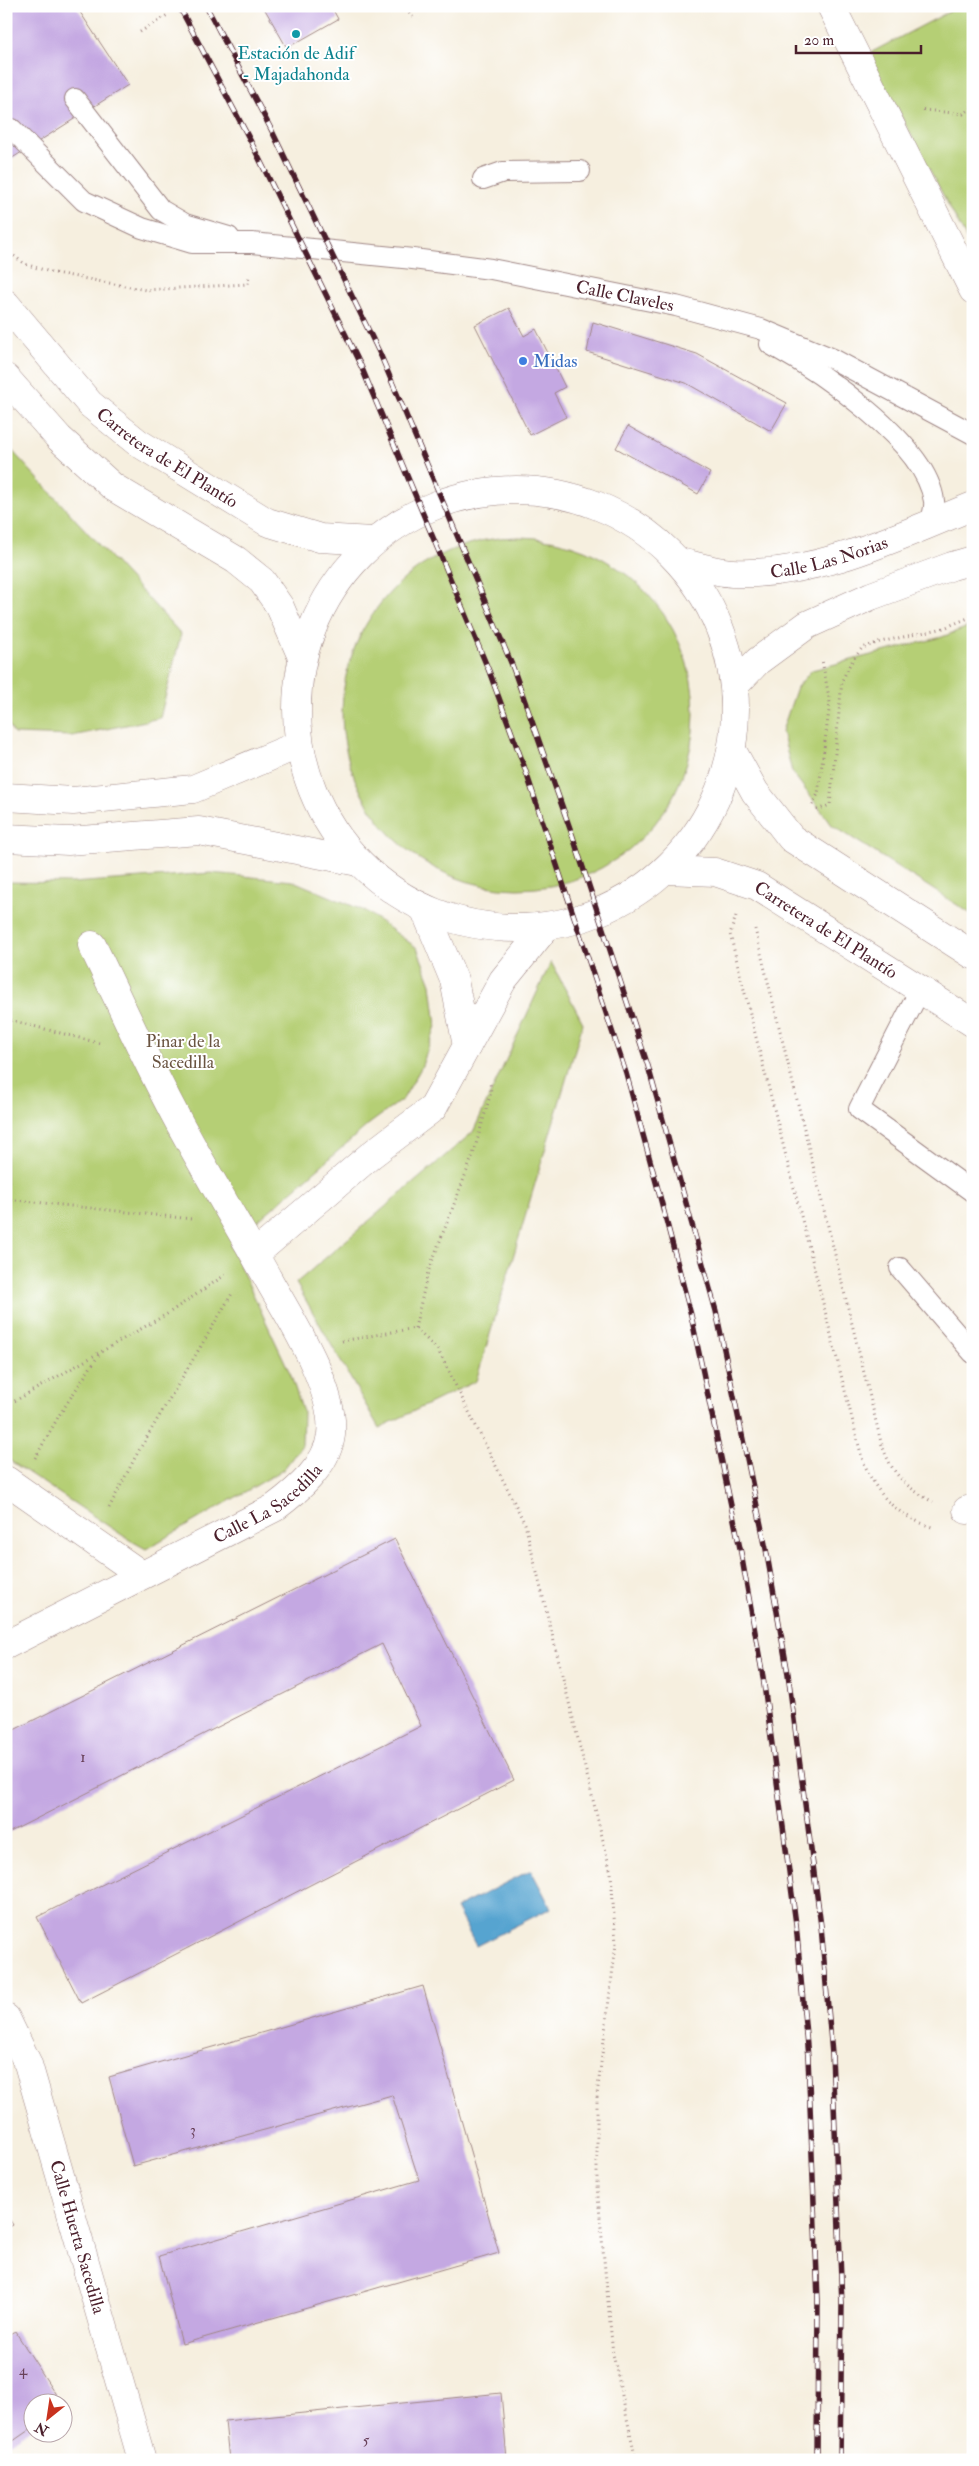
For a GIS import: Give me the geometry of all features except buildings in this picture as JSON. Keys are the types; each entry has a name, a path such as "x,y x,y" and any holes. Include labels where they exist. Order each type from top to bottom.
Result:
{"main road":[{"path":"831,6 973,290"},
{"name":"Carretera de El Plantío","path":"6,304 90,404 137,442 267,522 320,538 372,541"},
{"path":"6,378 59,438 113,487 236,560 262,580 280,607 301,656"},
{"path":"496,489 506,489 564,493 627,518 680,562 718,619 735,685 733,752 709,816 667,870 611,908 546,927 483,927 424,908 389,888 358,862 319,808 298,745 295,700 301,656 327,593 372,541 430,505 496,489"},
{"name":"Calle Las Norias","path":"680,562 731,573 785,572 853,553 973,506"},
{"path":"735,685 758,661 807,625 871,596 973,560"},
{"path":"6,797 73,801 193,789 298,745"},
{"path":"733,752 755,792 791,838 973,955"},
{"path":"6,838 68,841 198,831 358,862"},
{"name":"Carretera de El Plantío","path":"667,870 715,872 757,886 973,1023"},
{"path":"424,908 454,980 473,1035"},
{"path":"255,1254 371,1155 433,1108 503,980 546,927"},
{"name":"Calle La Sacedilla","path":"6,1645 274,1508 296,1491 324,1457 331,1435 327,1396 306,1347 255,1254 185,1134 92,945"},
{"path":"12,1484 142,1576"},
{"name":"Calle Huerta Sacedilla","path":"6,2018 28,2064 142,2460"}],"lane":[{"path":"75,99 161,210 185,224 252,243"},
{"path":"12,129 84,201 142,228 192,243 252,243"},
{"path":"483,178 503,172 580,171"},
{"name":"Calle Claveles","path":"252,243 413,259 491,269 676,306 761,329 833,358 973,434"},
{"path":"731,322 788,354 827,379 888,430 910,452 929,482 934,502 930,524"},
{"path":"920,990 859,1109 973,1192"},
{"path":"900,1268 973,1353"}],"path":[{"path":"402,6 414,17"},
{"path":"140,32 169,14"},
{"path":"882,106 963,114 973,107"},
{"path":"6,250 25,264 50,272 146,290 248,284 252,243"},
{"path":"814,811 830,805 842,681 850,664 862,648 880,642 944,628 973,616"},
{"path":"807,625 820,652 830,704 818,794 810,808"},
{"path":"757,886 738,911 730,934 862,1458 871,1480 886,1500 909,1517 942,1530"},
{"path":"754,924 888,1464 912,1491 940,1505 970,1510"},
{"path":"6,1019 145,1054"},
{"path":"415,1328 428,1272 473,1155 491,1092 473,1035"},
{"path":"6,1199 166,1218 236,1221"},
{"path":"6,1406 167,1314 255,1254"},
{"path":"93,1540 138,1452 255,1254"},
{"path":"306,1347 415,1328"},
{"path":"415,1328 438,1350 525,1524 611,1873 616,1944 597,2095 597,2186 613,2354 636,2460"},
{"path":"12,1484 100,1352"}],"green space":[{"path":"960,6 973,6 973,251 868,54"},
{"path":"6,444 181,634 160,718 72,736 14,734 6,720"},
{"path":"501,537 535,537 569,544 601,557 616,566 643,588 665,615 681,645 691,679 694,713 691,747 681,781 665,811 643,838 616,860 586,876 569,882 535,889 501,889 467,882 435,869 406,849 382,825 362,796 349,764 342,730 342,696 349,662 362,630 382,601 406,577 435,557 467,544"},
{"path":"973,625 973,915 832,825 792,772 782,731 797,687 812,670 942,637"},
{"name":"Pinar de la Sacedilla","path":"211,873 293,881 367,912 417,948 431,984 436,1026 421,1068 403,1099 369,1124 230,1245 290,1373 303,1412 302,1445 283,1470 146,1549 6,1458 6,882 72,883"},
{"path":"551,962 583,1023 476,1381 379,1428 296,1283 473,1132"}],"water":[{"path":"531,1870 551,1908 476,1946 456,1908"}],"railway":[{"path":"179,6 250,140 361,366 489,671 524,766 626,1073 691,1315 741,1553 763,1677 796,1924 808,2057 818,2300 817,2460"},
{"path":"206,6 271,129 381,356 512,665 573,837 648,1066 716,1311 766,1549 788,1674 821,1926 832,2054 842,2304 840,2460"}],"place":[{"name":"Estación de Adif - Majadahonda","path":"296,34"},
{"name":"Midas","path":"523,361"}]}
